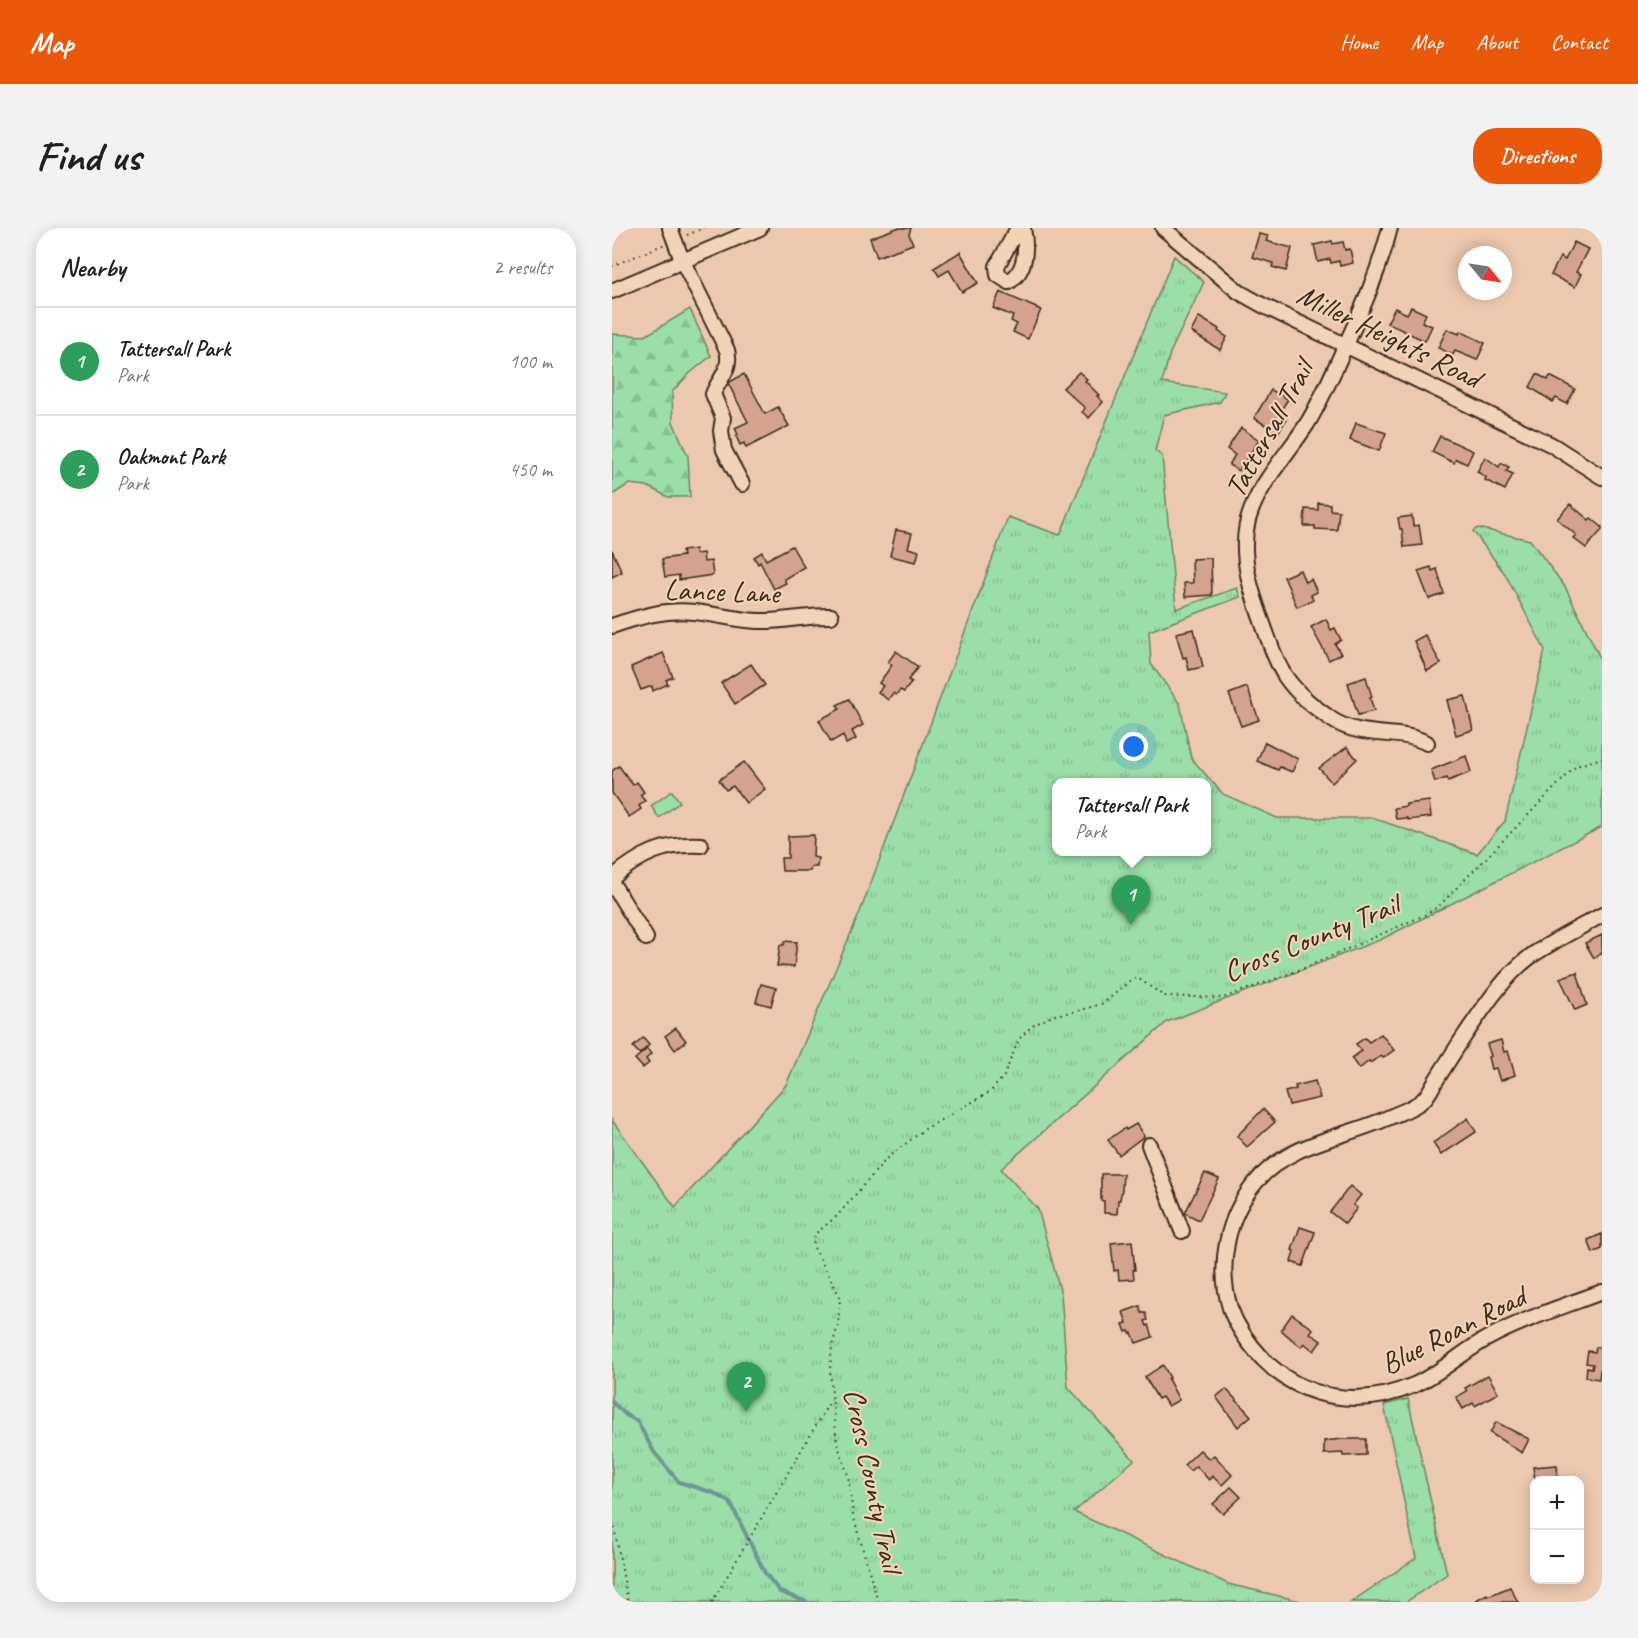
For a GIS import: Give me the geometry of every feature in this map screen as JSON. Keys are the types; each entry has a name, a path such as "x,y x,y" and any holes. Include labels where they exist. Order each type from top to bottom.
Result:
{"street":[{"path":"612,291 760,228"},
{"path":"1018,228 998,266 998,275 1010,282 1019,275 1025,259 1023,228"},
{"name":"Miller Heights Road","path":"1163,228 1239,292 1345,346 1552,445 1602,477"},
{"name":"Tattersall Trail","path":"1390,228 1376,276 1345,346 1308,422 1268,480 1252,509 1245,543 1250,582 1280,667 1301,697 1331,719 1350,728 1380,735 1419,738 1427,743"},
{"path":"672,234 730,360 713,394 723,418 721,431 723,450 742,484"},
{"name":"Lance Lane","path":"612,626 664,612 693,612 756,621 831,616"},
{"path":"612,878 634,860 661,848 681,844 701,845"},
{"path":"612,883 646,938"},
{"name":"Blue Roan Road","path":"1602,915 1532,956 1517,968 1466,1033 1424,1099 1376,1124 1302,1148 1269,1169 1246,1194 1236,1214 1227,1240 1225,1268 1227,1294 1234,1317 1253,1348 1279,1373 1298,1386 1319,1394 1341,1398 1385,1395 1415,1384 1489,1337 1519,1323 1602,1292"},
{"path":"1149,1145 1182,1231"}],"path":[{"path":"612,266 672,234 704,228"},
{"name":"Cross County Trail","path":"878,1602 853,1515 848,1475 837,1443 830,1370 840,1297 813,1246 813,1238 837,1216 888,1157 925,1129 990,1092 1004,1076 1019,1039 1032,1026 1054,1015 1104,1003 1132,979 1139,979 1164,996 1223,998 1302,969 1427,914 1440,906 1576,766 1602,758"},
{"path":"712,1602 832,1398"},
{"path":"612,1516 628,1602"}],"green space":[{"path":"1174,256 1204,282 1170,353 1162,383 1225,392 1220,402 1164,415 1155,451 1162,456 1176,609 1237,588 1240,597 1149,631 1151,664 1180,704 1191,758 1209,778 1052,778 1052,856 1211,856 1211,780 1223,794 1277,818 1373,818 1477,854 1505,821 1545,650 1505,574 1473,531 1478,528 1530,540 1565,587 1602,662 1602,827 1382,939 1167,1022 1001,1169 1038,1209 1061,1294 1068,1387 1134,1460 1074,1512 1228,1584 1305,1602 612,1602 612,1120 675,1207 786,1085 860,912 1008,517 1060,535"},
{"path":"690,309 711,356 672,392 673,422 688,456 690,497 668,497 647,486 629,484 612,495 612,334 645,336"},
{"path":"672,791 680,802 659,818 651,806"},
{"path":"1408,1399 1447,1574 1406,1602 1351,1602 1416,1558 1384,1405"}],"building":[{"path":"897,228 911,228 909,234 913,244 877,257 870,238"},
{"path":"1259,234 1268,236 1266,241 1292,248 1286,271 1272,267 1273,263 1252,257"},
{"path":"1332,241 1333,244 1343,242 1345,250 1350,249 1353,263 1340,266 1339,261 1331,263 1330,259 1318,262 1314,245"},
{"path":"1574,242 1588,249 1576,272 1581,274 1575,287 1551,275 1560,257 1565,260"},
{"path":"960,252 978,283 962,292 949,270 939,276 934,268"},
{"path":"1000,292 1041,310 1028,339 1013,332 1017,324 1011,321 1013,316 993,308"},
{"path":"1411,307 1426,314 1422,322 1432,326 1425,341 1387,323 1395,308 1407,314"},
{"path":"1199,317 1219,329 1218,331 1227,337 1220,350 1191,332"},
{"path":"1447,329 1459,334 1460,331 1485,343 1477,360 1455,351 1453,355 1438,348"},
{"path":"1079,372 1087,379 1085,381 1103,402 1089,418 1082,412 1085,408 1063,388"},
{"path":"744,374 765,414 778,407 789,426 746,448 744,443 740,445 735,428 748,422 728,383"},
{"path":"1537,374 1548,380 1550,376 1575,389 1567,404 1556,398 1553,402 1530,387"},
{"path":"1271,390 1288,399 1278,415 1286,420 1278,433 1254,418"},
{"path":"1356,423 1386,433 1379,451 1350,440"},
{"path":"1241,428 1259,440 1239,471 1229,465 1235,455 1227,449"},
{"path":"1440,436 1473,451 1467,464 1456,459 1454,463 1432,452"},
{"path":"1485,457 1499,467 1501,463 1509,467 1506,471 1513,474 1505,490 1485,480 1486,477 1477,472"},
{"path":"1318,503 1330,504 1330,510 1339,511 1337,530 1304,526 1305,509 1318,510"},
{"path":"1570,504 1589,520 1591,518 1602,527 1602,530 1586,548 1573,538 1576,535 1557,519"},
{"path":"1412,516 1413,526 1419,525 1422,545 1404,547 1398,518"},
{"path":"896,530 912,533 908,548 919,551 916,562 890,556"},
{"path":"792,546 804,567 784,579 786,583 774,589 760,562 758,564 754,557 762,552 766,560"},
{"path":"695,549 696,554 703,553 704,562 711,561 713,575 679,580 679,575 665,577 662,559 683,556 682,551"},
{"path":"612,550 622,572 612,577"},
{"path":"1211,558 1212,595 1185,597 1184,583 1193,583 1192,559"},
{"path":"1431,567 1432,571 1437,569 1444,594 1429,599 1418,571"},
{"path":"1300,570 1305,582 1311,579 1317,592 1311,595 1313,600 1297,607 1284,577"},
{"path":"1326,619 1331,630 1335,628 1341,640 1335,644 1341,654 1329,660 1311,627"},
{"path":"1194,629 1203,667 1189,670 1176,633"},
{"path":"1425,635 1441,664 1427,671 1414,641"},
{"path":"896,651 918,667 908,680 912,682 904,692 900,690 896,695 893,693 888,700 878,692 883,686 879,683 892,665 888,662"},
{"path":"663,653 673,677 666,680 668,684 653,691 652,686 641,690 631,667"},
{"path":"751,664 765,685 735,704 721,683"},
{"path":"1366,677 1374,711 1358,715 1348,683"},
{"path":"1247,687 1259,720 1241,726 1229,694"},
{"path":"1465,696 1473,730 1456,735 1447,700"},
{"path":"849,699 863,725 852,731 856,739 846,744 843,735 831,742 819,720 840,709 837,705"},
{"path":"1265,742 1298,759 1292,772 1280,767 1278,770 1257,761"},
{"path":"1347,747 1357,759 1332,783 1319,768"},
{"path":"1466,756 1471,772 1448,781 1447,778 1435,782 1431,770"},
{"path":"744,762 765,789 746,803 733,786 726,790 719,780"},
{"path":"619,766 633,785 637,782 644,792 640,795 645,801 639,806 641,809 629,817 612,793 612,771"},
{"path":"1429,801 1431,817 1396,819 1394,808"},
{"path":"814,835 813,857 818,858 817,867 811,867 810,871 782,871 781,858 788,858 788,836"},
{"path":"1602,935 1602,953 1594,958 1585,943"},
{"path":"785,941 797,942 794,967 777,966 780,945 784,945"},
{"path":"1577,972 1587,1005 1575,1010 1560,978"},
{"path":"761,984 776,988 771,1006 756,1002"},
{"path":"676,1028 686,1041 675,1050 665,1036"},
{"path":"1381,1034 1394,1050 1383,1058 1381,1056 1370,1063 1369,1061 1359,1069 1351,1058 1362,1051 1356,1044 1365,1038 1369,1042"},
{"path":"643,1038 649,1045 640,1054 633,1047"},
{"path":"1501,1040 1504,1052 1508,1051 1515,1075 1500,1081 1496,1068 1491,1069 1488,1057 1491,1056 1487,1044"},
{"path":"647,1049 651,1054 646,1059 649,1063 643,1068 635,1059"},
{"path":"1315,1081 1320,1098 1289,1105 1285,1092 1296,1089 1295,1086"},
{"path":"1263,1109 1275,1122 1247,1147 1237,1136"},
{"path":"1468,1118 1476,1132 1441,1155 1433,1143"},
{"path":"1136,1124 1144,1136 1119,1155 1108,1140 1125,1128 1126,1130"},
{"path":"1205,1173 1219,1179 1199,1220 1185,1213"},
{"path":"1101,1174 1123,1174 1117,1214 1104,1213 1104,1201 1101,1201"},
{"path":"1350,1186 1361,1195 1353,1205 1357,1208 1345,1224 1330,1212"},
{"path":"1300,1227 1315,1232 1303,1266 1291,1262 1294,1251 1292,1250"},
{"path":"1602,1234 1602,1249 1593,1253 1588,1240"},
{"path":"1132,1241 1134,1279 1119,1280 1118,1270 1114,1271 1111,1243"},
{"path":"1140,1306 1142,1313 1146,1313 1148,1320 1145,1321 1153,1337 1136,1343 1132,1333 1126,1332 1123,1324 1127,1323 1123,1312"},
{"path":"1292,1314 1313,1329 1310,1333 1321,1341 1314,1351 1304,1343 1301,1347 1281,1330"},
{"path":"1596,1347 1602,1348 1602,1370 1600,1370 1599,1379 1586,1377 1587,1367 1592,1368 1593,1364 1586,1363 1588,1351 1595,1352"},
{"path":"1163,1365 1179,1400 1168,1406 1162,1397 1158,1399 1145,1377"},
{"path":"1488,1375 1498,1393 1475,1406 1473,1403 1463,1409 1456,1397 1467,1391 1465,1388"},
{"path":"1226,1389 1251,1416 1238,1427 1216,1397"},
{"path":"1496,1422 1529,1439 1522,1453 1490,1433"},
{"path":"1366,1439 1366,1455 1324,1454 1324,1441"},
{"path":"1200,1450 1209,1459 1214,1455 1232,1475 1222,1485 1212,1476 1209,1480 1196,1466 1190,1471 1184,1465"},
{"path":"1557,1465 1558,1476 1534,1476 1533,1467"},
{"path":"1231,1487 1241,1497 1223,1514 1213,1504"},
{"path":"1510,1587 1518,1602 1478,1602 1476,1600 1487,1594 1488,1596"}],"waterway":[{"path":"612,1402 626,1415 637,1421 654,1452 679,1482 714,1493 730,1502 765,1573 780,1592 807,1602"}],"place":[{"name":"Tattersall Park","path":"1131,925"},
{"name":"Oakmont Park","path":"746,1412"}]}
